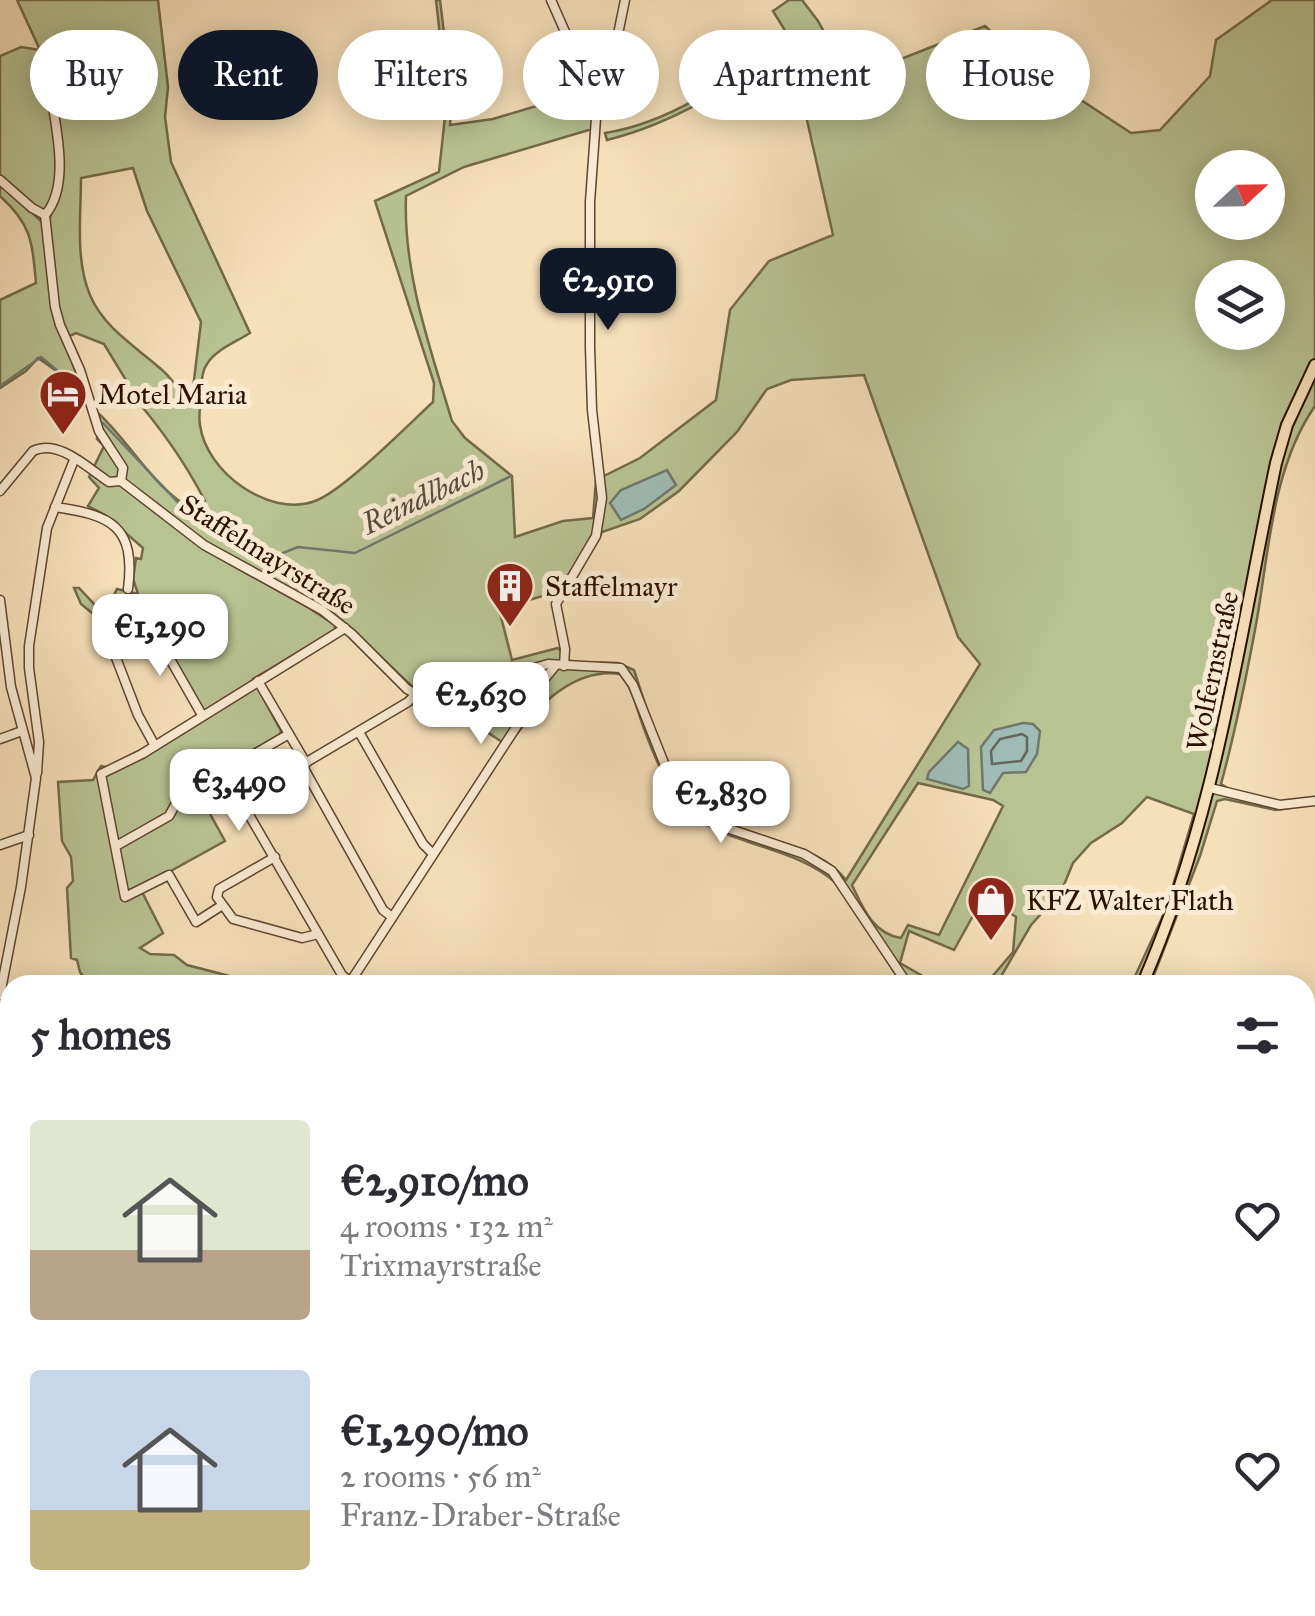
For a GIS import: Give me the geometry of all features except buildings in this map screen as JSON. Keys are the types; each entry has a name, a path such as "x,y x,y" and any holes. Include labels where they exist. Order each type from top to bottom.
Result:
{"main road":[{"name":"Wolfernstraße","path":"1146,975 1180,892 1210,788 1234,685 1276,463 1298,396 1315,365"}],"street":[{"path":"550,0 564,30"},
{"path":"619,30 625,0"},
{"name":"Staffelmayrstraße","path":"55,120 59,159 56,190 45,215 57,315 99,431 123,468 122,480 204,544 322,610 415,694"},
{"path":"355,975 526,712 538,687 560,666 564,649 556,604 589,550 602,514 592,410 590,330 590,202 596,120"},
{"path":"0,180 45,215"},
{"path":"0,491 40,447 58,449 110,482 122,480"},
{"path":"3,975 40,760 30,646 47,528 74,460"},
{"path":"55,507 92,512 114,526 132,558 128,588"},
{"path":"0,600 3,650 36,778"},
{"path":"150,624 202,715"},
{"path":"221,906 196,922 169,875 126,897 101,774 155,746 344,628"},
{"path":"105,629 138,714 155,746"},
{"path":"342,975 241,801 408,702 415,694 430,699 458,698 500,678 541,665 616,666 625,671 664,763 692,808 721,826 804,854 832,872 901,975"},
{"path":"524,671 534,673 538,687"},
{"path":"258,682 383,910 392,917"},
{"path":"0,739 22,731"},
{"path":"359,732 423,844 433,854"},
{"path":"116,846 169,816 179,798 289,734"},
{"path":"1210,788 1280,805 1315,801"},
{"path":"0,845 29,835"},
{"path":"275,857 218,890 221,906 233,920 302,938 318,934"},
{"path":"0,939 10,935"}],"green space":[{"path":"17,0 158,0 168,87 165,117 171,162 250,333 220,350 205,367 200,425 214,459 227,474 242,487 278,503 297,505 327,495 433,402 434,383 375,201 439,172 445,120 450,120 450,125 503,120 503,116 523,110 523,120 592,120 592,129 464,167 406,196 413,282 452,421 465,438 512,476 515,537 563,521 593,518 596,480 640,458 716,400 730,310 769,261 833,235 807,120 906,120 906,57 926,49 926,120 1090,120 1090,106 1131,133 1160,130 1210,76 1216,40 1272,0 1315,0 1315,406 1281,481 1245,681 1221,784 1254,798 1315,804 1276,810 1225,799 1217,801 1154,975 1136,975 1166,909 1194,814 1147,797 1073,863 1061,892 1031,925 1002,975 993,975 1013,952 1016,917 984,896 954,950 909,931 900,963 921,975 896,975 837,884 801,861 722,832 690,812 662,770 631,691 620,674 586,677 570,684 529,719 508,746 472,722 463,703 439,709 419,706 419,693 345,623 316,601 223,555 230,564 335,625 335,630 253,679 280,734 194,785 225,841 140,888 163,933 140,948 150,954 174,955 187,965 226,975 82,975 77,960 71,958 67,888 73,881 71,857 62,841 58,782 93,780 101,766 109,768 207,718 151,622 128,626 121,615 92,613 81,604 74,588 102,607 117,589 138,594 133,579 136,558 141,559 143,548 105,515 88,506 99,488 89,477 104,446 97,439 98,413 167,491 194,510 205,501 169,442 127,389 129,385 104,344 76,333 67,337 59,317 48,225 52,211 38,209 0,176 0,56 21,47 30,48 30,120 158,120 158,30 31,30","holes":["133,168 147,211 201,322 191,405 165,373 112,327 96,306 85,281 81,178","864,375 958,637 980,664 846,880 812,854 723,821 694,801 671,768 634,670 618,663 571,662 558,648 512,660 499,609 556,592 562,600 602,532 640,519 679,491 737,432 767,389 791,380","918,783 993,800 1003,806 939,935 908,925 901,938 876,926 852,885"]},
{"path":"436,0 440,0 444,30 439,30"},
{"path":"789,0 802,0 823,30 785,30 773,11"},
{"path":"677,109 679,113 657,124 607,140 605,133 659,120"},
{"path":"0,182 43,223 54,312 82,389 38,358 0,388 0,300 36,283 29,235 19,216 0,196"}],"water":[{"path":"667,470 676,485 644,509 621,520 610,503 621,490"},
{"path":"1033,724 1040,731 1037,754 1026,772 1003,773 990,793 983,790 981,747 994,730"},
{"path":"958,742 968,749 969,786 963,789 927,779 929,772"}],"waterway":[{"name":"Reindlbach","path":"0,386 41,357 78,388"},
{"name":"Reindlbach","path":"103,423 187,512 238,542 270,554 298,547 355,553 511,476"}],"place":[{"name":"Motel Maria","path":"63,436"},
{"name":"Staffelmayr","path":"510,628"},
{"name":"KFZ Walter Flath","path":"991,942"}]}
